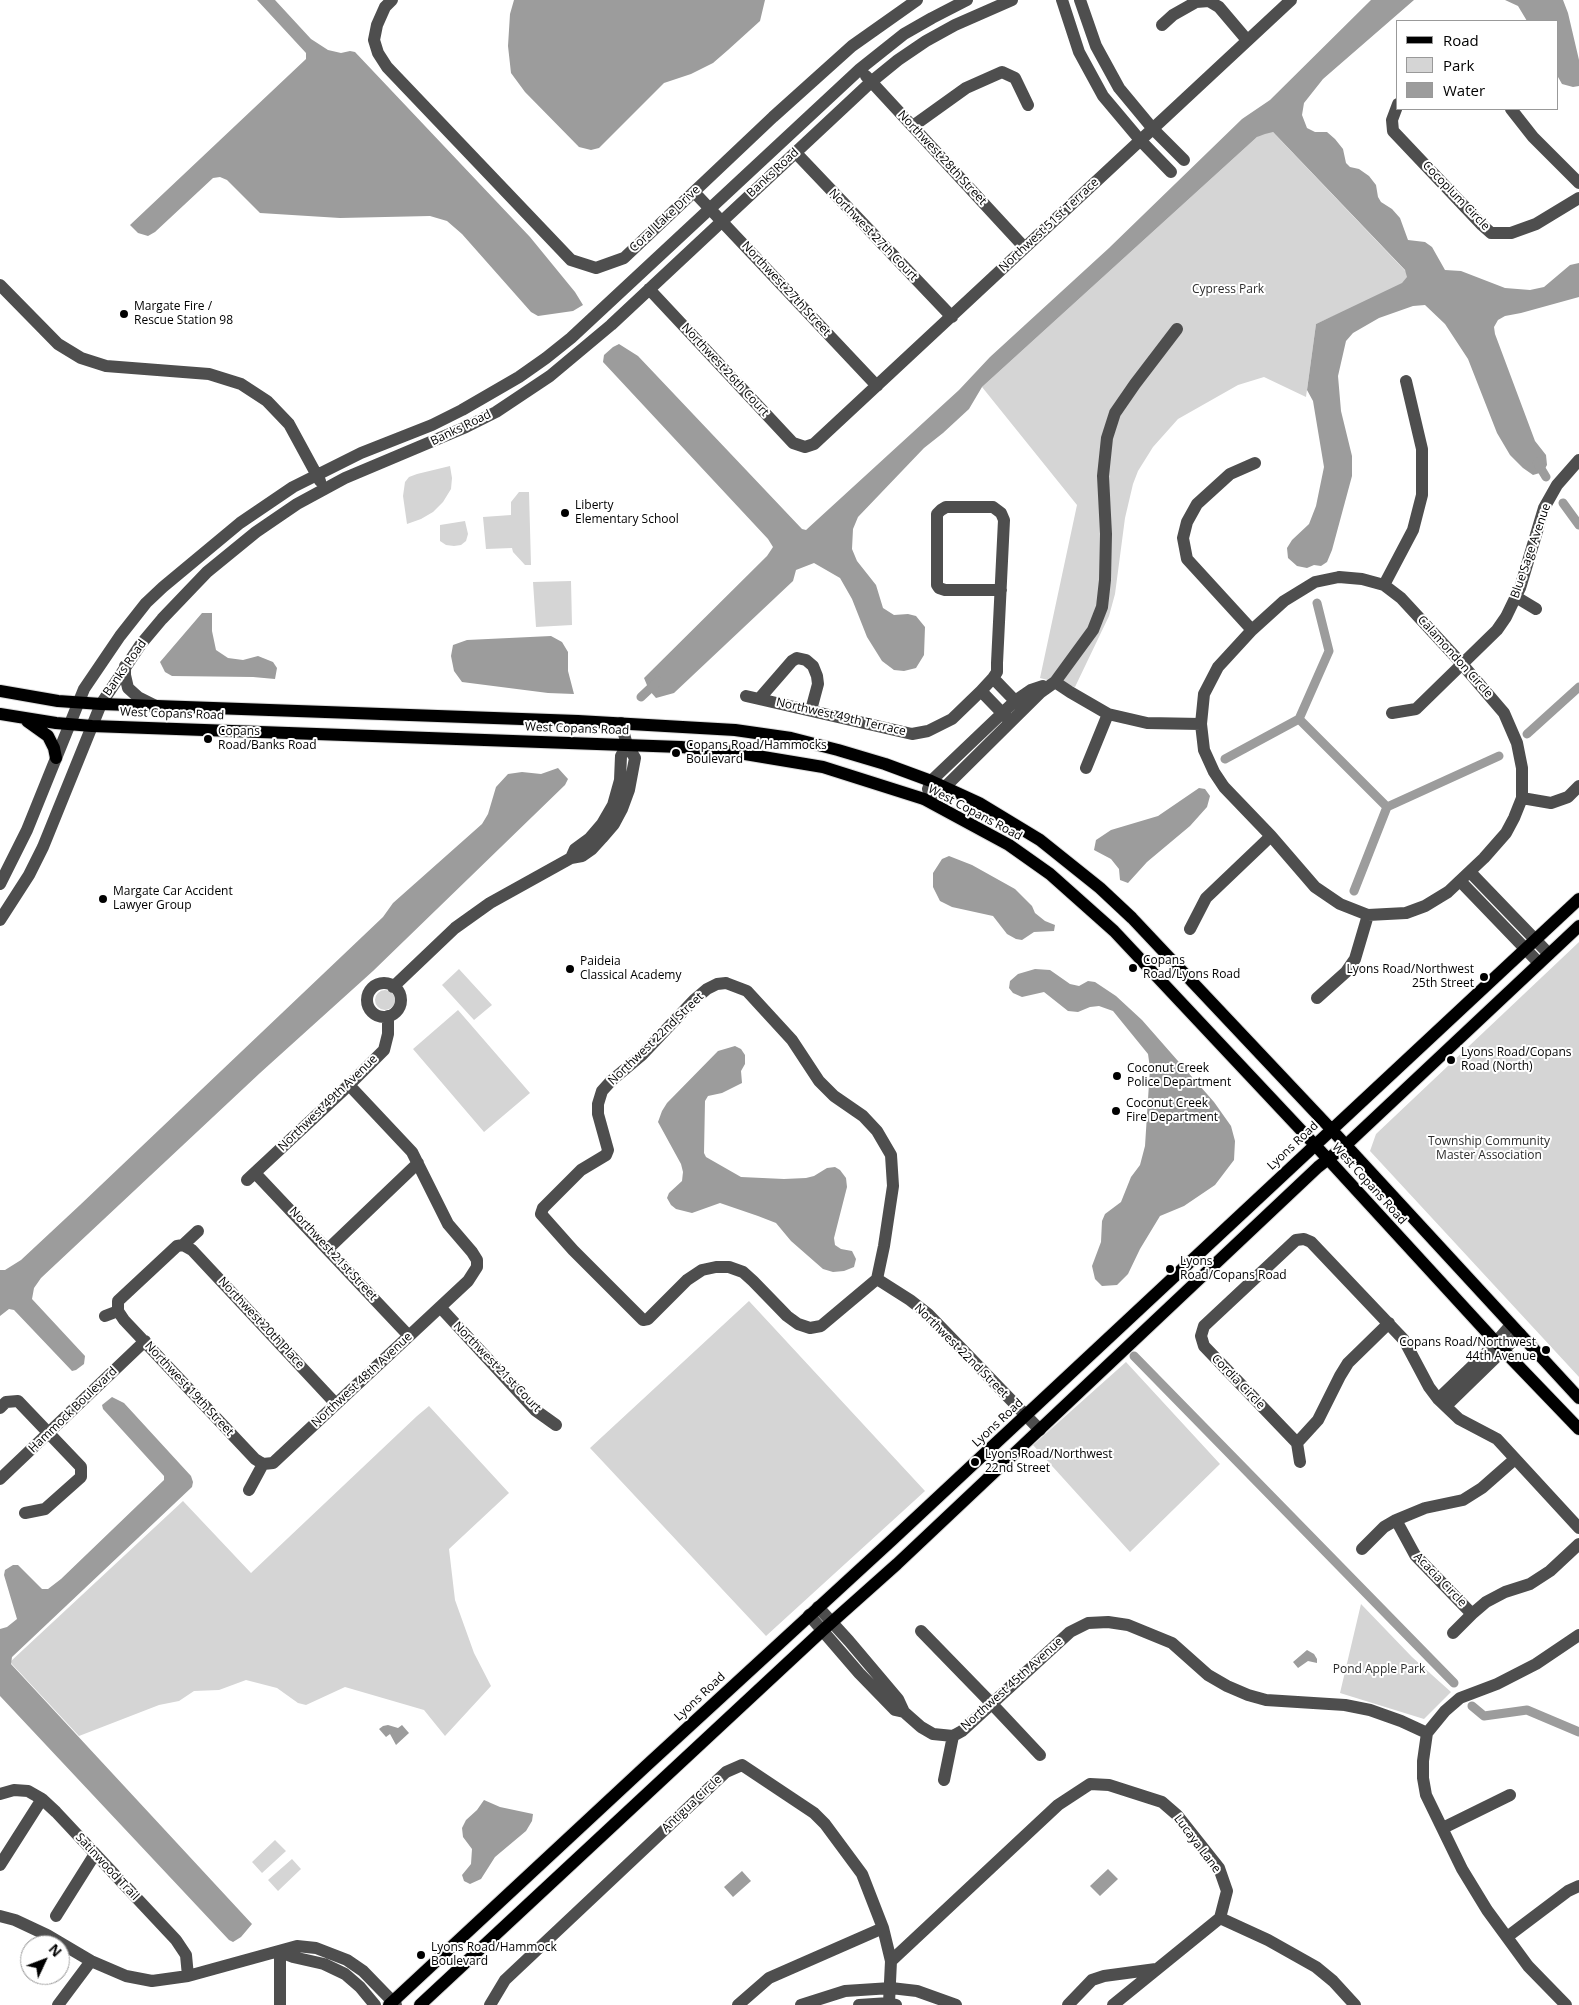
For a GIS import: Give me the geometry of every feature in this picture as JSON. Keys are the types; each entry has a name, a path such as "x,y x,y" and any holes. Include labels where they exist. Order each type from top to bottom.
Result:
{"main road":[{"name":"West Copans Road","path":"0,691 58,702 621,723 734,730 791,738 857,755 931,781 979,803 1040,840 1100,888 1144,930 1331,1129 1579,1398"},
{"name":"West Copans Road","path":"0,714 92,726 681,747 733,752 832,769 924,799 1009,845 1050,874 1128,944 1500,1347 1579,1429"},
{"path":"22,718 48,736 54,748 56,758"},
{"name":"Lyons Road","path":"392,2004 1026,1416 1579,899"},
{"path":"420,2005 1040,1430 1579,926"}],"street":[{"name":"Coral Lake Drive","path":"392,0 385,7 377,25 374,40 378,54 387,68 571,260 596,268 624,258 852,46 917,0"},
{"name":"Banks Road","path":"0,884 27,830 84,689 120,636 146,603 163,587 240,523 286,491 361,453 432,425 519,377 571,338 860,69 904,34 967,0"},
{"name":"Banks Road","path":"0,920 20,891 43,847 101,704 125,666 162,619 207,572 256,532 297,504 345,478 459,431 516,399 550,376 649,289 871,82 898,60 940,33 984,11 1012,0"},
{"path":"1062,0 1079,52 1094,81 1114,111 1171,172"},
{"path":"1080,0 1096,46 1111,74 1129,101 1153,129 1184,160"},
{"name":"Northwest 51st Terrace","path":"805,447 814,444 1291,0"},
{"path":"1162,25 1174,15 1196,2 1209,1 1219,7 1248,40"},
{"name":"Northwest 28th Street","path":"860,69 1024,247"},
{"path":"913,126 966,88 1002,72 1016,78 1028,105"},
{"name":"Cocoplum Circle","path":"1396,109 1392,120 1394,131 1491,233 1511,233 1536,224 1579,198"},
{"path":"1512,110 1533,137 1579,184"},
{"name":"Northwest 27th Court","path":"795,152 952,317"},
{"name":"Northwest 27th Street","path":"694,192 877,386"},
{"path":"0,285 58,344 81,358 106,366 209,374 241,384 267,401 289,424 325,489"},
{"name":"Northwest 26th Court","path":"649,289 793,443 805,447"},
{"path":"924,799 945,788 1031,690 1055,682 1093,630 1102,607 1106,534 1103,476 1107,438 1115,413 1178,329"},
{"path":"1384,585 1413,530 1422,495 1422,449 1406,381"},
{"name":"Blue Sage Avenue","path":"1392,713 1416,709 1497,630 1506,617 1520,588 1544,508 1557,485 1579,460"},
{"path":"1252,630 1188,559 1183,538 1187,522 1197,504 1230,474 1256,463"},
{"path":"1001,590 945,590 939,588 937,585 938,514 941,510 946,507 993,507 1001,513 1004,520 1001,590 997,664 993,678 1019,705"},
{"name":"Calamondon Circle","path":"1339,577 1362,578 1384,585 1401,598 1504,713 1517,743 1522,768 1522,798 1506,833 1461,882 1448,892 1406,913 1368,915 1340,904 1315,886 1224,787 1214,772 1204,750 1201,724 1204,694 1218,667 1252,630 1284,600 1315,582 1339,577"},
{"path":"1516,597 1536,609"},
{"path":"760,699 792,661 797,658 806,660 813,666 817,676 818,684 811,710"},
{"path":"125,666 128,688 156,706"},
{"name":"Northwest 49th Terrace","path":"746,696 912,734 920,733 952,719 993,678"},
{"path":"1055,682 1108,714 1147,723 1201,724"},
{"path":"982,690 1007,717"},
{"path":"1086,768 1108,714"},
{"path":"924,799 931,781 1007,717"},
{"path":"393,987 462,923 490,903 571,858 582,856 592,849 614,824 630,790 635,758 627,745 621,723"},
{"path":"1522,798 1551,803 1568,797 1579,786"},
{"path":"1190,929 1206,898 1271,836"},
{"path":"1470,872 1549,954"},
{"path":"1461,882 1539,964"},
{"path":"1317,998 1346,972 1355,959 1368,915"},
{"name":"Northwest 22nd Street","path":"726,983 747,991 792,1040 819,1081 834,1096 863,1116 886,1144 892,1160 893,1186 877,1279 821,1326 810,1328 798,1324 787,1316 743,1272 729,1267 716,1267 702,1270 687,1280 648,1319 643,1320 580,1257 541,1214 543,1208 581,1170 606,1155 608,1150 598,1114 598,1104 602,1091 642,1055 694,1000 717,984 726,983"},
{"path":"388,984 400,994 401,1005 395,1013 388,1016 374,1014 368,1004 369,993 377,985 388,984"},
{"name":"Northwest 49th Avenue","path":"251,1176 384,1050 388,1034 388,1016"},
{"path":"328,1248 418,1163 412,1152 349,1085"},
{"name":"Northwest 48th Avenue","path":"263,1464 273,1463 468,1281 477,1268 477,1260 472,1252 448,1224 436,1204 418,1163"},
{"name":"Northwest 21st Street","path":"251,1176 328,1248 409,1336"},
{"path":"105,1316 118,1311 118,1301 176,1246 184,1245 198,1232"},
{"name":"Cordia Circle","path":"1297,1443 1204,1346 1201,1336 1204,1326 1296,1240 1304,1239 1311,1242 1389,1323 1404,1340 1429,1387 1442,1402"},
{"name":"Northwest 20th Place","path":"184,1245 192,1250 336,1404"},
{"name":"Northwest 22nd Street","path":"877,1279 928,1314 1040,1430"},
{"name":"Northwest 21st Court","path":"440,1307 535,1410 556,1425"},
{"name":"Northwest 19th Street","path":"118,1311 124,1320 255,1459 263,1464"},
{"path":"1300,1462 1297,1443 1318,1420 1348,1363 1389,1323"},
{"path":"1515,1330 1500,1347 1442,1402 1459,1419 1497,1439 1579,1528"},
{"name":"Hammock Boulevard","path":"0,1479 145,1341"},
{"path":"0,1408 6,1402 18,1401 81,1467 81,1477 45,1509 25,1513"},
{"path":"1362,1549 1384,1527 1396,1520 1425,1508 1463,1500 1482,1488 1515,1459"},
{"path":"249,1490 263,1464"},
{"name":"Acacia Circle","path":"1396,1520 1414,1555 1472,1614"},
{"name":"Acacia Circle","path":"1453,1633 1486,1602 1505,1592 1530,1584 1550,1571 1579,1544"},
{"path":"814,1611 828,1626 859,1673 895,1710 904,1712 921,1727 933,1734 952,1736 944,1780"},
{"name":"Northwest 45th Avenue","path":"952,1736 962,1731 1070,1632 1088,1624 1108,1622 1128,1625 1172,1643 1208,1675 1248,1695 1266,1700 1345,1705 1370,1710 1427,1733"},
{"path":"921,1631 1040,1755"},
{"path":"1566,2005 1528,1966 1487,1910 1462,1869 1426,1795 1423,1761 1427,1733 1445,1711 1460,1698 1497,1684 1536,1664 1579,1635"},
{"name":"Antigua Circle","path":"490,2005 505,1980 726,1772 742,1765 814,1813 825,1824 862,1874 883,1928 895,1988 894,2004"},
{"name":"Lucaya Lane","path":"891,1961 1058,1806 1090,1784 1109,1785 1162,1802 1177,1814 1219,1868 1227,1891 1220,1918"},
{"name":"Satinwood Trail","path":"0,1794 14,1790 28,1791 42,1799 56,1812 176,1940 186,1955 188,1976"},
{"path":"1443,1828 1510,1795"},
{"path":"0,1865 42,1799"},
{"path":"56,1916 95,1854"},
{"path":"1507,1937 1568,1891 1579,1886"},
{"path":"0,1916 15,1920 47,1935 91,1961 126,1976 152,1981 188,1976 297,1946 316,1948 347,1960 363,1971 392,2004"},
{"path":"1113,2005 1220,1918 1268,1940 1316,1967 1333,1981 1355,2005"},
{"path":"738,2005 769,1978 883,1928"},
{"path":"280,1952 280,2005"},
{"path":"280,1952 324,1964 345,1974 360,1987 375,2005"},
{"path":"58,2005 91,1961"},
{"path":"1068,2005 1092,1980 1104,1976 1156,1969"},
{"path":"801,2005 845,1991 895,1988 917,1991 956,2005"},
{"path":"859,2005 894,2004"}],"green space":[{"name":"Cypress Park","path":"1268,127 1414,280 1316,324 1306,397 1264,377 1238,385 1178,419 1153,447 1138,471 1133,484 1125,518 1115,594 1109,616 1075,687 1040,678 1077,505 982,387"},
{"path":"450,466 451,489 443,502 433,512 407,524 403,496 405,482 409,477 417,474"},
{"path":"519,492 529,492 531,565 525,565 513,552 512,548 486,549 483,517 511,515 511,502"},
{"path":"465,521 468,534 466,541 461,545 446,545 440,541 440,525"},
{"path":"571,581 572,625 536,627 533,582"},
{"name":"Township Community Master Association","path":"1579,942 1579,1377 1370,1151 1376,1134"},
{"path":"459,969 492,1005 474,1020 442,985"},
{"path":"385,990 392,993 395,1000 392,1007 385,1010 378,1007 375,1000 378,993"},
{"path":"458,1010 530,1093 484,1132 413,1049"},
{"path":"749,1301 925,1491 766,1636 590,1448"},
{"path":"1126,1362 1220,1464 1130,1552 1033,1445"},
{"path":"429,1406 509,1493 449,1549 455,1600 474,1653 491,1686 445,1736 424,1710 345,1687 306,1705 298,1703 277,1688 246,1680 219,1690 194,1691 179,1701 159,1705 79,1736 10,1662 183,1501 251,1573"},
{"name":"Pond Apple Park","path":"1361,1604 1412,1657 1451,1692 1424,1719 1340,1693"},
{"path":"275,1840 286,1851 262,1873 252,1862"},
{"path":"292,1859 301,1869 278,1891 268,1880"}],"water":[{"path":"257,0 275,0 311,39 328,50 341,53 355,52 530,237 575,292 583,305 573,311 538,316 531,312 462,234 447,221 430,216 340,218 260,213 227,180 220,177 213,178 155,232 148,236 138,233 130,225 306,59 306,53"},
{"path":"514,0 765,0 760,21 713,63 691,74 664,83 599,148 591,150 579,147 525,92 511,73 508,46 510,14"},
{"path":"1371,0 1414,0 1323,79 1304,103 1302,115 1307,128 1315,132 1327,132 1335,139 1343,149 1346,163 1350,167 1359,169 1369,176 1376,185 1381,202 1392,209 1400,218 1408,240 1425,242 1432,247 1445,270 1461,271 1505,288 1530,290 1544,287 1570,265 1579,263 1579,297 1505,316 1498,320 1494,327 1535,441 1546,455 1547,465 1543,472 1533,475 1510,455 1497,433 1468,359 1445,324 1425,305 1413,306 1379,318 1353,333 1346,341 1338,376 1341,411 1352,456 1352,476 1327,562 1321,566 1314,565 1307,568 1297,566 1288,558 1287,548 1292,540 1309,524 1316,506 1324,467 1313,401 1307,390 1316,324 1402,283 1407,277 1405,270 1273,132 1265,134 1257,137 982,387 969,409 924,448 858,517 853,529 852,549 857,561 876,585 883,608 894,615 908,614 916,616 925,627 924,655 916,668 904,671 894,670 882,661 867,637 852,599 840,578 814,563 796,570 793,581 674,693 656,698 649,690 644,678 767,556 773,547 768,539 603,362 604,355 619,344 638,356 802,529 806,530 959,390 990,357 1109,248 1242,119 1270,100"},
{"path":"1505,0 1563,0 1579,60 1579,86 1573,87 1562,84 1559,79 1559,20 1526,20 1518,6"},
{"path":"202,613 212,613 212,631 216,650 228,658 243,660 258,656 273,662 277,668 275,679 172,676 165,672 160,662"},
{"path":"551,636 562,642 568,652 568,671 574,694 548,693 462,682 454,671 451,656 453,645 467,640"},
{"path":"558,768 568,779 565,785 373,971 260,1073 41,1278 34,1288 32,1299 85,1356 84,1364 72,1371 14,1310 9,1309 0,1316 0,1270 5,1270 21,1260 383,917 393,903 482,824 488,814 496,787 508,774 522,772 541,774"},
{"path":"1199,788 1205,789 1210,796 1207,807 1190,826 1147,862 1128,883 1120,880 1119,869 1111,859 1094,850 1096,840 1111,830 1158,816"},
{"path":"949,856 972,865 1015,889 1032,906 1035,913 1045,921 1055,925 1054,931 1034,932 1022,940 1016,939 1007,934 993,916 952,907 940,901 933,887 933,873 942,859"},
{"path":"1035,969 1050,970 1070,984 1079,986 1088,981 1095,982 1116,996 1142,1020 1214,1102 1231,1126 1235,1141 1234,1160 1215,1185 1184,1206 1160,1216 1140,1249 1128,1274 1117,1285 1102,1286 1095,1279 1092,1266 1101,1242 1102,1221 1105,1214 1121,1202 1131,1177 1140,1165 1145,1146 1150,1068 1148,1054 1113,1011 1099,1006 1090,1007 1078,1012 1068,1011 1044,992 1022,997 1013,993 1009,988 1010,981 1018,974"},
{"path":"735,1046 741,1049 745,1055 745,1064 741,1071 742,1083 722,1093 708,1096 705,1101 704,1153 706,1157 741,1177 806,1178 814,1176 827,1168 835,1167 840,1170 846,1178 847,1187 834,1238 835,1245 841,1249 852,1251 856,1259 854,1267 844,1271 833,1272 823,1269 791,1241 776,1223 758,1216 720,1203 692,1213 676,1209 667,1198 669,1193 682,1181 683,1172 681,1164 658,1122 662,1111 667,1103 718,1051"},
{"path":"112,1397 124,1403 191,1476 192,1487 12,1657 11,1664 252,1924 241,1937 233,1942 229,1940 0,1696 0,1629 7,1627 17,1619 4,1575 5,1570 13,1565 18,1565 42,1589 48,1589 61,1579 164,1480 164,1476 103,1409 102,1405"},
{"path":"1307,1650 1314,1654 1317,1663 1308,1661 1298,1668 1293,1662"},
{"path":"388,1725 398,1728 402,1725 409,1733 396,1745 390,1734 386,1737 379,1729"},
{"path":"484,1800 500,1807 533,1814 532,1821 526,1831 495,1857 481,1879 470,1884 464,1881 462,1875 471,1864 472,1849 463,1837 462,1828 466,1820"},
{"path":"1108,1869 1118,1879 1100,1896 1090,1886"},
{"path":"742,1871 751,1881 733,1897 724,1887"}],"waterway":[{"path":"1537,462 1546,477"},
{"path":"1563,503 1579,525"},
{"path":"1317,603 1329,651 1299,719 1387,807 1354,891"},
{"path":"641,697 658,681"},
{"path":"1527,734 1579,687"},
{"path":"1225,759 1299,719"},
{"path":"1387,807 1499,756"},
{"path":"1134,1356 1454,1683"},
{"path":"1472,1706 1484,1716 1527,1710 1579,1732"}],"place":[{"name":"Margate Fire / Rescue Station 98","path":"124,314"},
{"name":"Liberty Elementary School","path":"565,513"},
{"name":"Copans Road/Banks Road","path":"208,739"},
{"name":"Copans Road/Hammocks Boulevard","path":"676,753"},
{"name":"Margate Car Accident Lawyer Group","path":"103,899"},
{"name":"Copans Road/Lyons Road","path":"1133,968"},
{"name":"Paideia Classical Academy","path":"570,969"},
{"name":"Lyons Road/Northwest 25th Street","path":"1484,977"},
{"name":"Lyons Road/Copans Road (North)","path":"1451,1060"},
{"name":"Coconut Creek Police Department","path":"1117,1076"},
{"name":"Coconut Creek Fire Department","path":"1116,1111"},
{"name":"Lyons Road/Copans Road","path":"1170,1269"},
{"name":"Copans Road/Northwest 44th Avenue","path":"1546,1350"},
{"name":"Lyons Road/Northwest 22nd Street","path":"975,1462"},
{"name":"Lyons Road/Hammock Boulevard","path":"421,1955"}]}
